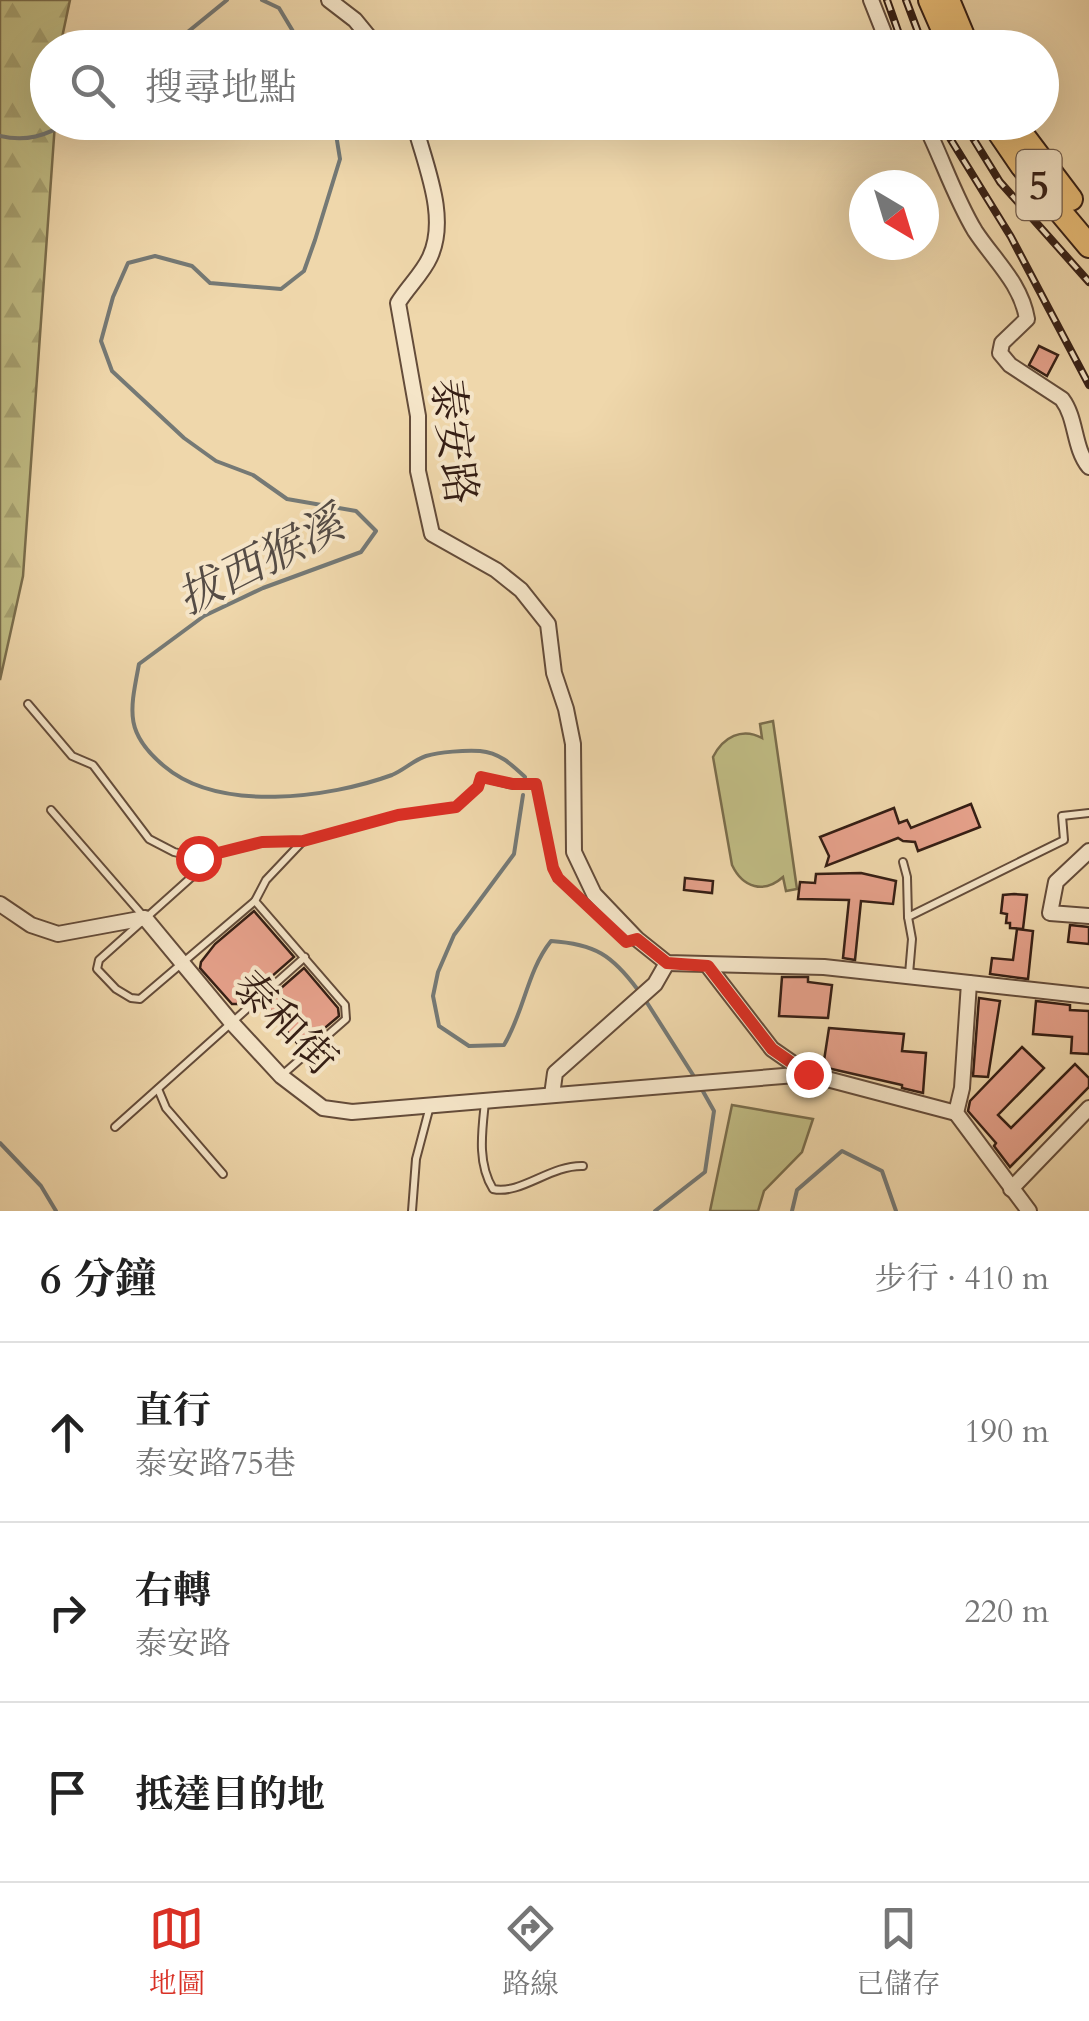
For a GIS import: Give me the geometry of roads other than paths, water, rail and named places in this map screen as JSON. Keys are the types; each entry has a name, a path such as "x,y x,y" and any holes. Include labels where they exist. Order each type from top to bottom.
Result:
{"main road":[{"path":"930,0 943,30"},
{"path":"948,0 960,30"},
{"name":"5","path":"1004,140 1089,246"},
{"name":"5","path":"1027,140 1089,221"}],"street":[{"path":"329,0 363,30"},
{"path":"871,0 883,30"},
{"name":"泰安路","path":"419,140 438,215 436,234 430,258 398,303 418,416 418,471 432,534 496,570 521,590 548,624 554,674 573,744 574,852 594,894 637,939 667,963"},
{"path":"932,140 975,230 1006,268 1026,311 1027,319 1002,343 1003,360 1068,406 1080,454 1089,466"},
{"path":"1089,852 1056,882 1050,913 1089,916"},
{"path":"1071,870 1089,872"},
{"path":"0,904 30,926 58,934 144,918"},
{"name":"泰和街","path":"144,918 232,1023 282,1076 323,1108 352,1112 808,1074"},
{"path":"552,1095 555,1073 655,984 667,963 824,967 1089,996"},
{"path":"708,966 772,1049 808,1074 956,1113 1030,1211"},
{"path":"956,1113 962,1088 969,983"},
{"path":"1010,1189 1089,1108"}],"lane":[{"path":"28,704 72,756 93,765 149,839 174,852 198,858 262,842 303,841"},
{"name":"泰安路","path":"303,841 398,815 456,807 478,787 481,777 536,784 558,878 626,942 637,939"},
{"name":"泰和街","path":"50,810 144,918"},
{"path":"908,917 1064,840 1062,816 1089,814"},
{"path":"205,864 99,960 97,969 131,998 140,999 255,902 266,880 303,841"},
{"path":"903,862 912,939 908,974"},
{"path":"255,902 345,1005 346,1019 282,1076"},
{"path":"114,1127 305,957"},
{"path":"158,1089 166,1108 224,1174"},
{"path":"486,1101 480,1144 493,1189 502,1191 566,1166 583,1166"},
{"path":"412,1211 416,1159 430,1105"}],"waterway":[{"name":"拔西猴溪","path":"190,30 227,0"},
{"name":"拔西猴溪","path":"262,0 279,8 292,30"},
{"name":"拔西猴溪","path":"0,136 30,137"},
{"name":"拔西猴溪","path":"337,140 340,159 304,271 281,289 210,283 192,266 155,256 128,263 113,297 101,341 112,371 184,438 216,461 253,475 287,499 356,511 376,531 361,552 263,588 204,616 139,664 132,708 136,732 151,754 187,781 244,796 307,795 338,790 392,775 426,756 460,751 494,754 525,777"},
{"name":"拔西猴溪","path":"523,795 514,854 454,935 438,972 433,996 439,1026 469,1046 504,1045 536,965 551,941 580,945 601,954 620,968 638,990"},
{"name":"拔西猴溪","path":"644,998 695,1078"},
{"name":"拔西猴溪","path":"655,1211 705,1172 714,1111 700,1086"},
{"path":"0,1143 41,1186 56,1211"},
{"name":"拔西猴溪","path":"792,1211 797,1190 842,1151 882,1171 896,1211"}],"railway":[{"path":"887,0 898,30"},
{"path":"906,0 917,30"},
{"path":"951,140 1011,237 1089,385"},
{"path":"974,140 1000,182 1089,282"}]}
